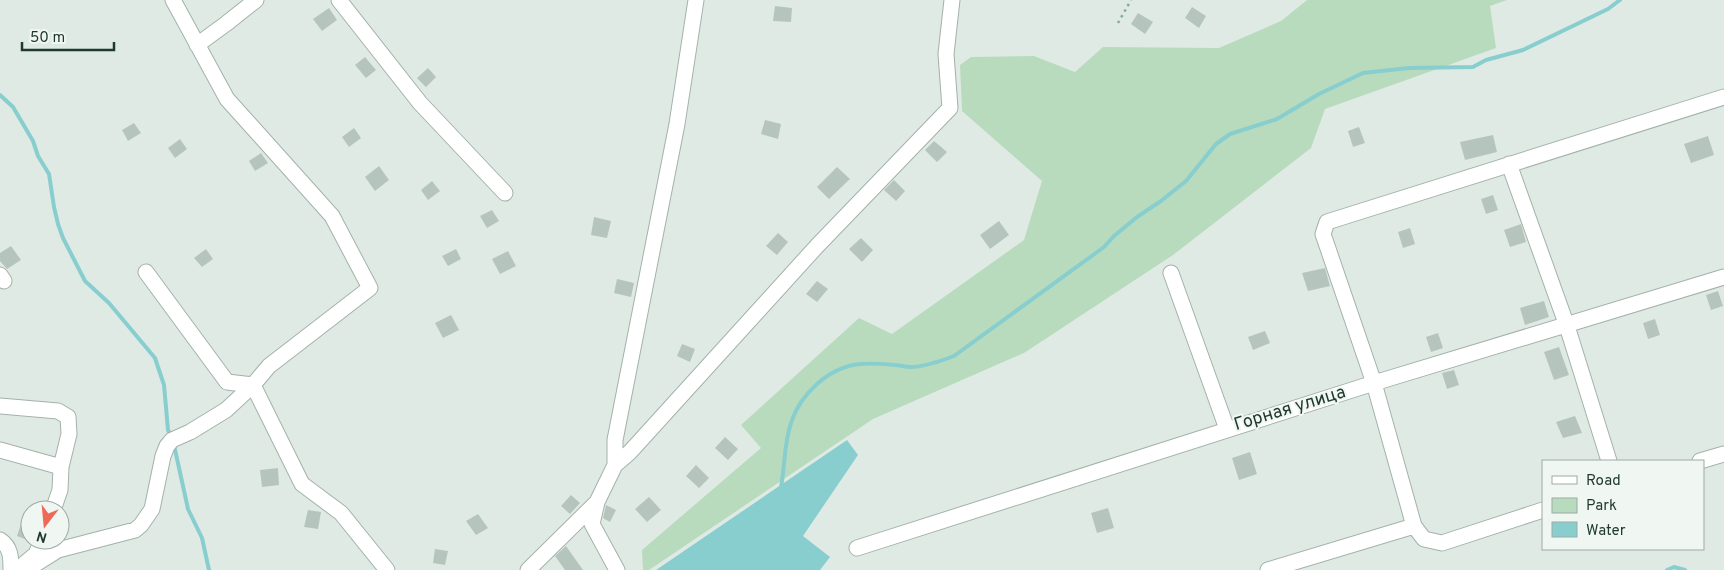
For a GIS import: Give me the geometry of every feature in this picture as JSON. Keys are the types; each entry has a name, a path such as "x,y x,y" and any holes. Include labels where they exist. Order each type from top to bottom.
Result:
{"street":[{"path":"26,570 58,550 126,533 141,526 152,509 163,456 167,446 177,436 190,432 226,410 253,385 269,366 370,288 332,216 227,99 173,0"},
{"path":"197,44 228,23 256,0"},
{"path":"339,0 420,103 505,193"},
{"path":"615,465 615,440 677,124 696,0"},
{"path":"617,570 592,524 598,502 615,465 630,452 818,246 950,108 946,54 952,0"},
{"path":"1542,510 1442,542 1424,539 1414,526 1374,383 1323,234 1327,222 1724,97"},
{"path":"1509,164 1567,326 1609,460"},
{"path":"146,272 227,382 253,385"},
{"path":"1171,273 1227,429"},
{"name":"Горная улица","path":"857,548 1374,383 1724,277"},
{"path":"253,385 302,484 342,513 387,570"},
{"path":"0,406 58,411 68,417 69,434 62,466 60,490 56,500"},
{"path":"0,450 62,466"},
{"path":"1703,460 1724,454"},
{"path":"528,570 598,502"},
{"path":"1268,570 1414,526"},
{"path":"0,540 6,544 11,555 11,570"},
{"path":"17,570 36,554 38,550"}],"path":[{"path":"1118,23 1131,0"}],"green space":[{"path":"1307,0 1507,0 1490,6 1496,48 1325,109 1311,148 1173,255 1024,353 873,419 649,570 643,570 642,550 761,448 741,425 859,318 892,334 1024,240 1042,181 962,111 960,65 971,57 1034,56 1075,72 1103,47 1219,48 1281,21"}],"water":[{"path":"847,440 858,455 803,536 830,557 820,570 656,570"}],"building":[{"path":"775,6 792,8 791,22 773,21"},
{"path":"1192,7 1206,16 1199,28 1185,18"},
{"path":"329,8 337,20 322,31 313,19"},
{"path":"1138,13 1153,22 1145,34 1131,24"},
{"path":"365,57 376,70 366,78 355,65"},
{"path":"428,68 436,77 426,87 417,78"},
{"path":"765,120 781,124 778,139 761,134"},
{"path":"134,123 141,133 128,141 122,130"},
{"path":"1359,127 1365,143 1353,147 1348,131"},
{"path":"354,128 361,138 349,147 342,137"},
{"path":"1493,135 1497,152 1465,160 1460,142"},
{"path":"1708,136 1714,155 1691,163 1684,144"},
{"path":"180,139 187,149 175,158 168,148"},
{"path":"934,141 947,152 937,162 925,150"},
{"path":"261,153 268,163 255,171 249,161"},
{"path":"379,166 389,180 375,191 365,177"},
{"path":"837,167 850,179 829,199 817,187"},
{"path":"894,180 905,191 896,201 884,190"},
{"path":"432,181 440,191 428,200 421,190"},
{"path":"1493,195 1498,210 1486,214 1481,199"},
{"path":"492,210 499,221 487,228 480,216"},
{"path":"594,217 611,221 607,238 591,235"},
{"path":"999,221 1009,235 990,249 980,235"},
{"path":"1521,224 1526,242 1510,247 1504,230"},
{"path":"1410,228 1415,244 1403,248 1398,232"},
{"path":"778,233 788,242 777,255 766,246"},
{"path":"861,238 873,250 862,262 849,249"},
{"path":"11,246 21,260 7,269 0,261 0,253"},
{"path":"206,249 213,259 202,267 194,258"},
{"path":"456,249 461,259 448,266 442,256"},
{"path":"508,251 516,266 500,274 492,259"},
{"path":"1325,268 1330,286 1308,291 1302,273"},
{"path":"617,279 634,283 631,297 614,293"},
{"path":"817,281 828,289 817,302 806,294"},
{"path":"1718,291 1723,306 1711,310 1706,295"},
{"path":"1544,301 1549,317 1525,325 1520,308"},
{"path":"451,315 459,330 443,338 435,323"},
{"path":"1655,319 1660,335 1648,339 1643,323"},
{"path":"1265,331 1270,343 1253,350 1248,337"},
{"path":"1438,333 1443,348 1431,352 1426,337"},
{"path":"682,344 695,349 690,362 677,356"},
{"path":"1559,347 1569,375 1554,380 1544,352"},
{"path":"1454,370 1459,385 1447,389 1442,373"},
{"path":"1575,416 1582,433 1563,438 1556,422"},
{"path":"725,437 738,449 728,460 715,448"},
{"path":"1250,452 1257,474 1239,480 1232,458"},
{"path":"696,465 709,478 699,488 686,476"},
{"path":"278,468 279,485 262,487 260,470"},
{"path":"571,495 580,503 570,514 561,506"},
{"path":"649,497 661,510 647,522 635,509"},
{"path":"606,505 616,510 610,522 603,518"},
{"path":"1108,508 1114,528 1097,533 1091,513"},
{"path":"308,510 321,512 318,529 304,527"},
{"path":"478,514 488,528 476,535 466,521"},
{"path":"566,546 583,570 565,570 555,556"},
{"path":"435,549 448,551 445,565 433,563"}],"waterway":[{"path":"781,487 787,438 795,412 809,392 827,376 837,370 860,364 915,367 954,356 1104,247 1137,217 1186,181 1216,144 1230,134 1277,119 1319,94 1363,73 1409,68 1473,67 1486,60 1523,50 1608,9 1620,0"},
{"path":"0,95 13,107 33,141 38,156 49,174 58,224 85,281 109,303 155,358 164,385 168,430 171,436"},
{"path":"174,445 188,509 202,538 209,570"},
{"path":"1667,570 1674,567 1685,570"}]}
